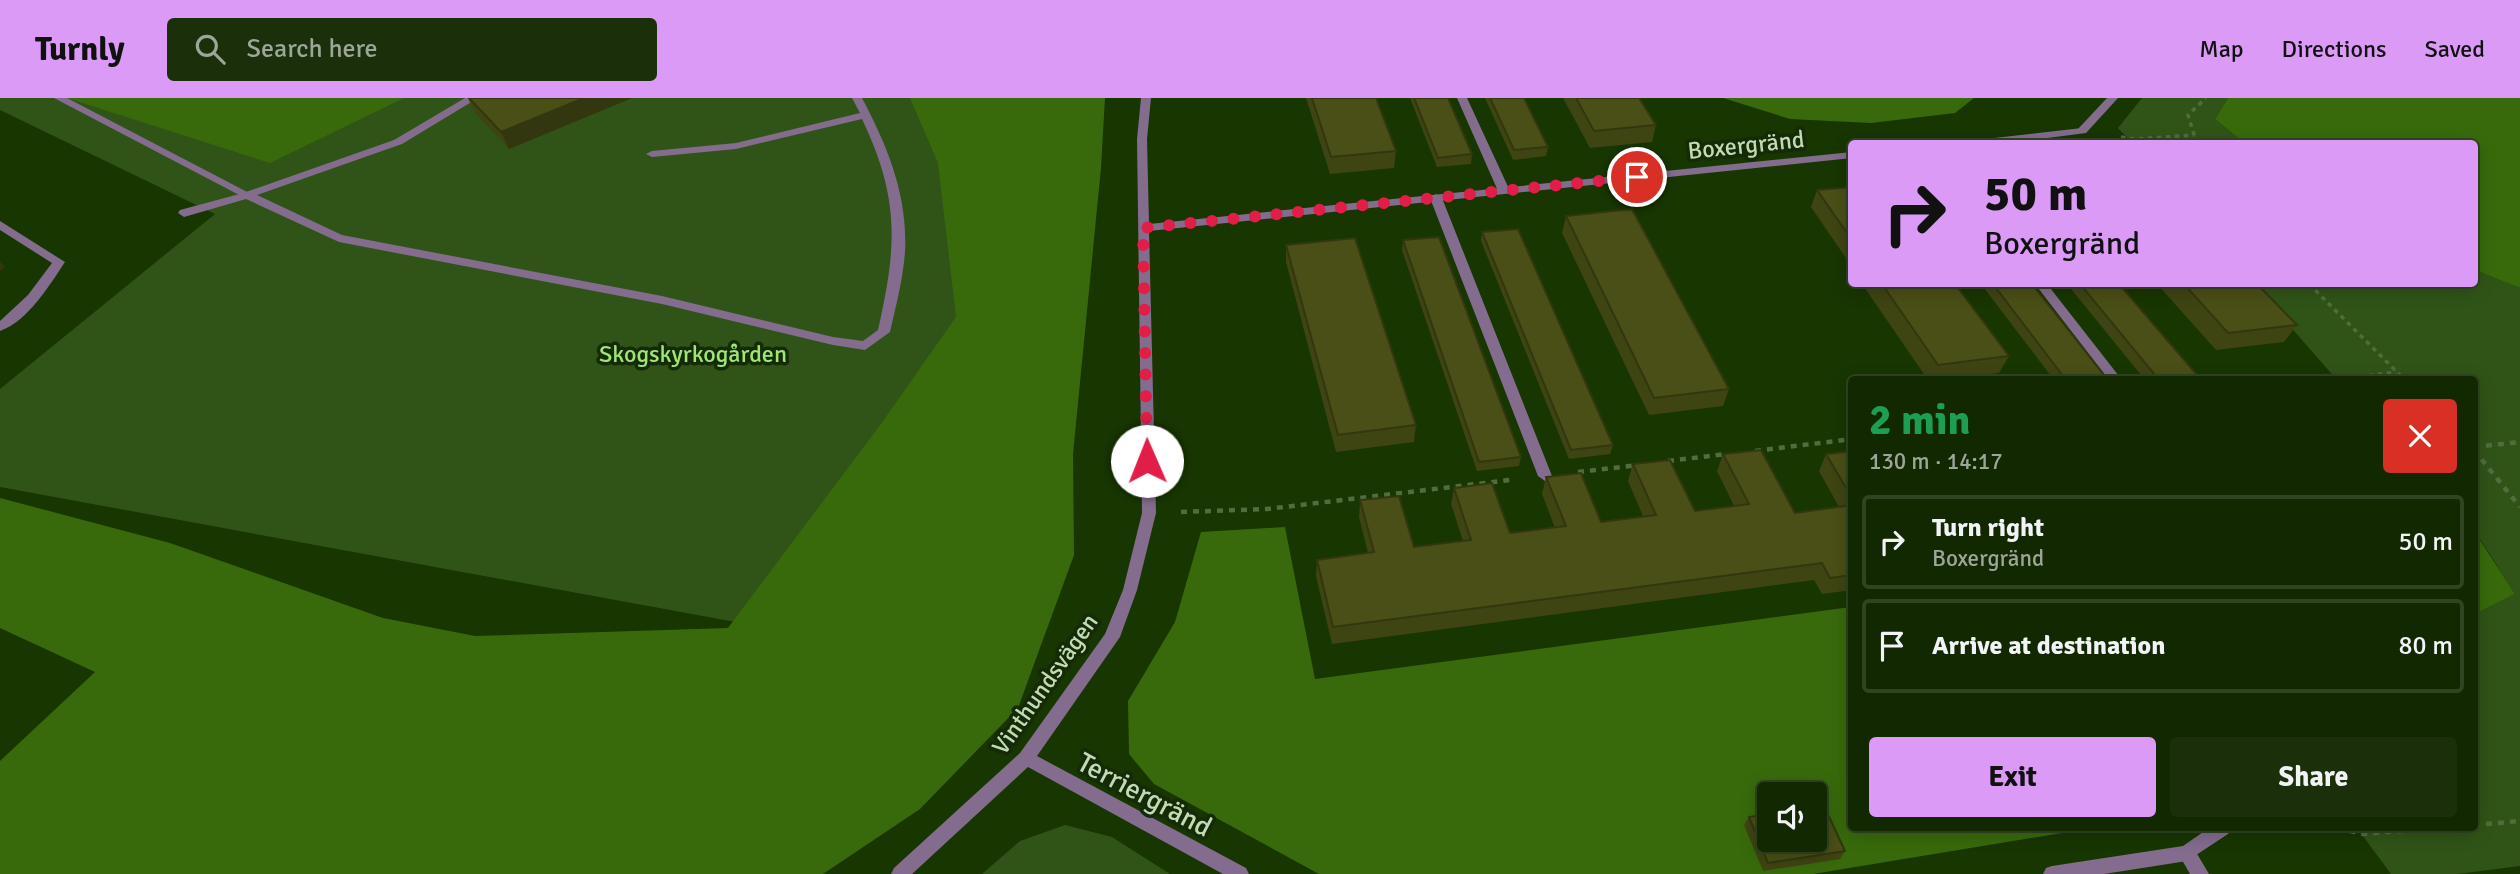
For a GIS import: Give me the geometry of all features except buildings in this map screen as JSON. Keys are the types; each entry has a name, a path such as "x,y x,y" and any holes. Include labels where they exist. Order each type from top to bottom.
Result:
{"street":[{"path":"59,98 247,195 339,237 662,300 833,341 865,346 884,332 900,242 895,185 874,130 857,98"},
{"path":"184,213 247,195 398,142 473,98"},
{"name":"Vinthundsvägen","path":"900,874 1026,758 1112,636 1130,590 1149,513 1142,139 1146,98"},
{"path":"1462,98 1504,191"},
{"path":"2003,140 2082,131 2113,98"},
{"path":"652,154 736,146 866,115"},
{"name":"Boxergränd","path":"1143,228 1848,155"},
{"path":"1436,198 1545,476"},
{"path":"0,225 59,262 39,291 14,317 0,327"},
{"path":"2043,287 2113,376"},
{"name":"Terriergränd","path":"1026,758 1240,874"},
{"path":"2052,874 2187,853 2218,831"},
{"path":"2187,853 2200,874"}],"path":[{"path":"2196,140 2189,115 2206,98"},
{"path":"2082,131 2135,139 2194,135"},
{"path":"2312,287 2401,376"},
{"path":"2365,376 2397,372"},
{"path":"1747,452 1848,439"},
{"path":"2478,447 2520,442"},
{"path":"1666,461 1733,453"},
{"path":"2478,453 2520,507"},
{"path":"1149,513 1267,509 1653,463"},
{"path":"2478,825 2520,821"},
{"path":"2350,831 2363,834 2402,831"}],"green space":[{"name":"Skogskyrkogården","path":"0,98 961,98 1021,279 833,640 0,487 0,389 215,214 0,110"},
{"path":"67,98 404,98 270,163"},
{"path":"910,98 1105,98 1101,168 1073,454 1074,555 1018,708 920,809 823,874 0,874 0,761 95,672 0,628 0,498 170,543 383,618 475,636 728,628 881,424 956,317 938,163"},
{"path":"1723,98 1974,98 1955,113 1871,123 1790,119"},
{"path":"2142,98 2228,98 2215,119 2240,140 2129,140 2118,128"},
{"path":"2228,98 2520,98 2520,288 2478,271 2478,140 2240,140 2215,119"},
{"path":"2478,271 2520,288 2520,866 2457,874 2391,874 2359,831 2478,831 2478,612 2515,594 2478,536 2478,376 2334,376 2256,287 2478,287"},
{"path":"1285,527 1315,679 1848,607 1848,831 2074,831 1813,874 1319,874 1154,784 1129,754 1128,701 1175,622 1201,532"},
{"path":"2478,537 2515,594 2478,612"},
{"path":"1065,825 1112,837 1170,874 982,874 1020,841"}],"route":[{"path":"1147,461 1143,228 1637,177"}]}
